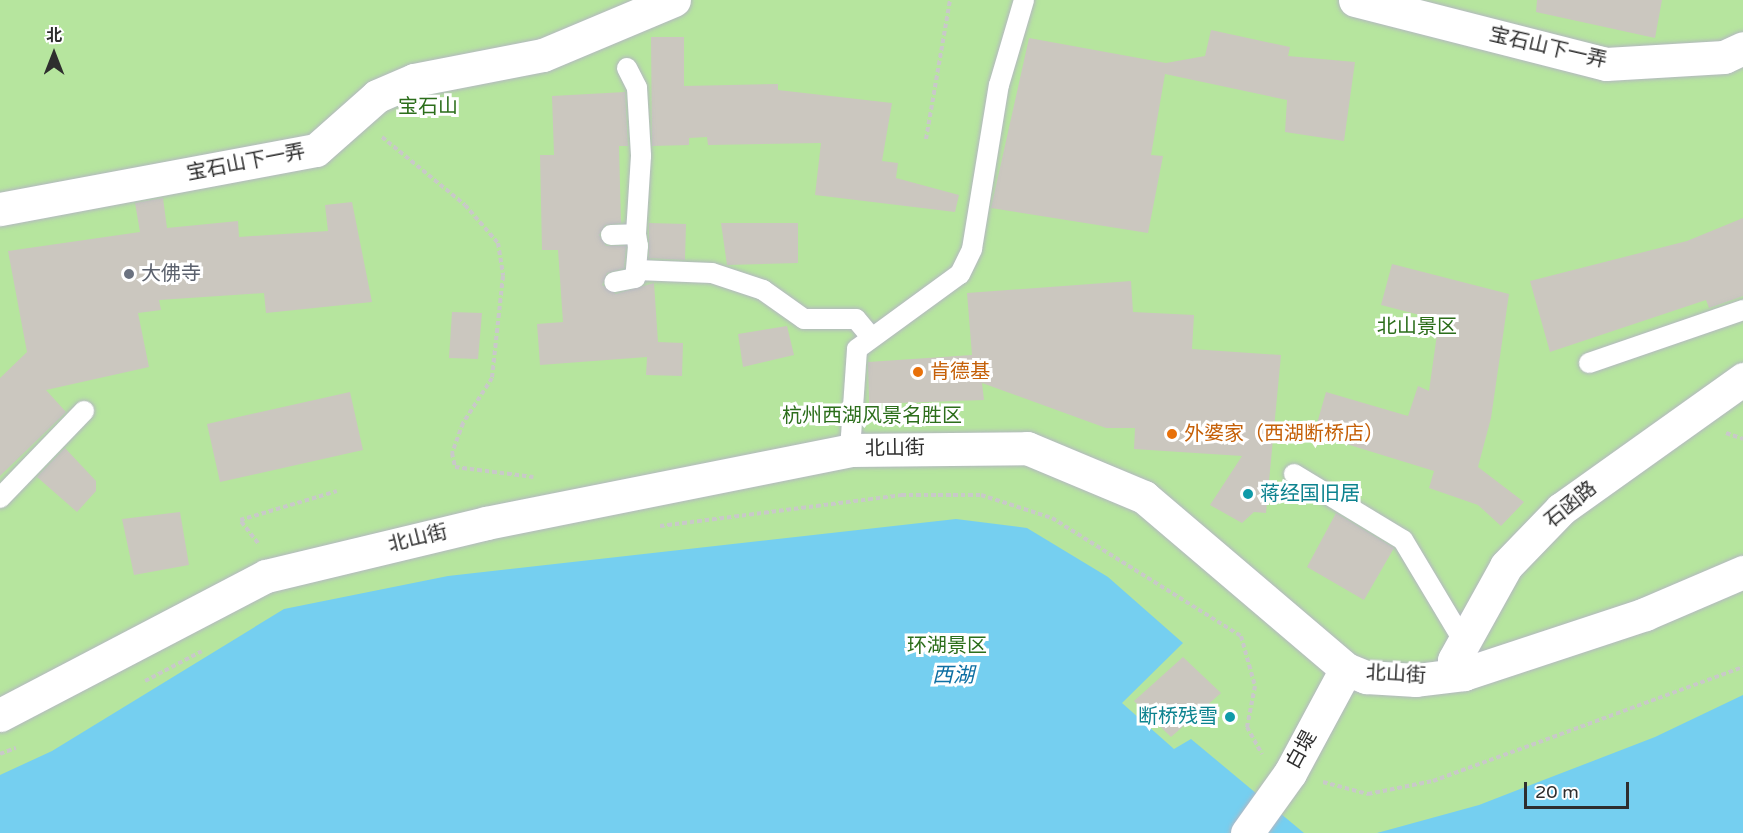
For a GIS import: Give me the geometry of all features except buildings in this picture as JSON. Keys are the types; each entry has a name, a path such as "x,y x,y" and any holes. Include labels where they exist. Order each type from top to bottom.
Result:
{"main road":[{"name":"宝石山下一弄","path":"0,208 316,150 377,96 414,80 543,56 674,0"},
{"name":"宝石山下一弄","path":"1355,0 1606,64 1724,57 1743,48"},
{"name":"石函路","path":"1464,674 1454,660 1506,566 1561,509 1743,379"},
{"name":"北山街","path":"0,715 266,576 486,523 850,450 1027,447 1144,497 1346,669 1366,677 1416,680 1464,674 1646,614 1743,572"},
{"name":"白堤","path":"1250,830 1290,773 1346,669"}],"lane":[{"path":"850,450 857,349 960,274 972,249 999,85 1023,0"},
{"path":"614,282 635,278 637,270 636,234 641,156 637,88 627,68"},
{"path":"611,235 636,234"},
{"path":"637,270 712,273 763,290 804,319 856,319 871,337"},
{"path":"1589,363 1743,310"},
{"path":"0,498 84,411"},
{"path":"1294,474 1403,540 1464,642"}],"path":[{"path":"926,139 950,0"},
{"path":"377,96 375,118 383,138 465,205 498,243 503,276 492,378 463,423 452,453 455,467 527,473 536,479"},
{"path":"240,520 337,491"},
{"path":"648,528 901,495 981,495 1052,518 1241,636 1255,686 1247,727 1261,753 1290,773 1368,794 1433,781 1743,667"},
{"path":"136,686 206,649"},
{"path":"0,754 20,746"}],"green space":[{"name":"北山景区","path":"0,0 1743,0 1743,833 0,833"}],"water":[{"name":"西湖","path":"956,519 1027,528 1108,577 1183,643 1122,703 1174,749 1191,739 1304,833 0,833 0,775 52,751 284,609 448,576"},
{"path":"1743,695 1743,833 1377,833 1479,805 1655,737"}],"place":[{"name":"大佛寺","path":"129,274"},
{"name":"肯德基","path":"918,372"},
{"name":"外婆家（西湖断桥店）","path":"1172,434"},
{"name":"蒋经国旧居","path":"1248,494"},
{"name":"断桥残雪","path":"1230,717"}],"park label":[{"name":"宝石山","path":"428,107"},
{"name":"杭州西湖风景名胜区","path":"872,416"},
{"name":"环湖景区","path":"947,646"}]}
